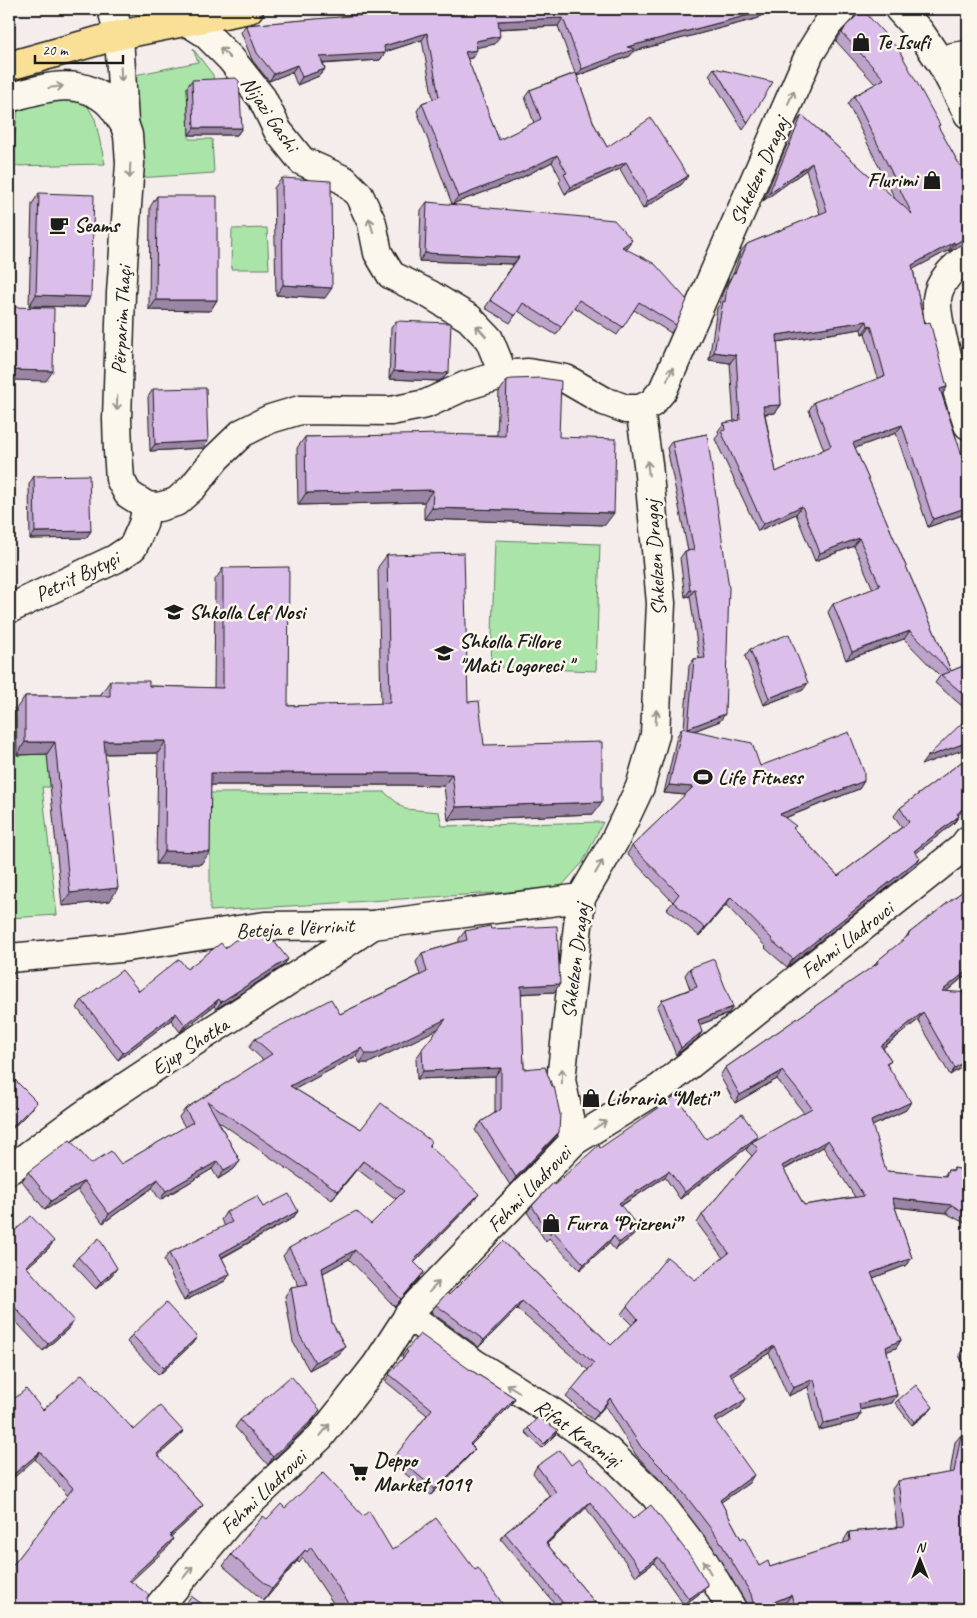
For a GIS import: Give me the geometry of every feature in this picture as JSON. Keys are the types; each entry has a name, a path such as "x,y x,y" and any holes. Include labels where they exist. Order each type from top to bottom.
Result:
{"main road":[{"path":"9,66 119,35 248,9"}],"street":[{"name":"Përparim Thaçi","path":"112,9 119,35 124,123 128,135 130,163 121,293 117,419 118,451 120,479 128,494 146,506"},
{"name":"Shkelzen Dragaj","path":"574,1141 561,1080 581,898 615,840 640,787 655,735 661,603 648,464 640,409 652,404 663,390 810,53 828,24 842,9"},
{"path":"899,9 920,32 943,66 968,114"},
{"name":"Nijazi Gashi","path":"186,20 205,33 231,59 262,98 278,131 302,161 344,180 359,195 372,223 378,253 391,276 429,294 469,318 488,340 498,362 500,375"},
{"path":"943,66 953,57 968,56"},
{"path":"9,98 59,85 81,86 96,93 111,104 124,123"},
{"path":"968,257 953,267 942,282 937,298 939,322 949,366 968,425"},
{"path":"146,506 159,507 176,502 193,487 216,458 242,433 270,419 300,410 391,411 426,404 465,386 500,375 528,373 566,379 612,404 626,409 640,409"},
{"name":"Petrit Bytyçi","path":"9,609 115,559 133,547 142,524 146,506"},
{"name":"Fehmi Lladrovci","path":"158,1609 229,1522 320,1437 377,1364 414,1307 574,1141 660,1088 962,848 968,840"},
{"name":"Beteja e Vërrinit","path":"9,958 122,948 264,926 373,925 581,898"},
{"name":"Ejup Shotka","path":"9,1170 81,1117 373,925"},
{"name":"Rifat Krasniqi","path":"408,1315 474,1363 552,1412 608,1451 655,1496 700,1555 732,1609"}],"green space":[{"path":"193,49 213,75 214,86 187,87 189,139 212,139 214,173 137,178 130,76 198,62"},
{"path":"15,94 84,100 95,119 105,164 11,166 18,109"},
{"path":"267,228 269,269 231,269 232,229"},
{"path":"495,540 600,544 596,671 491,667"},
{"path":"9,708 16,709 96,754 98,787 42,787 57,915 9,918"},
{"path":"384,792 405,809 439,812 442,826 603,822 583,862 559,889 210,911 210,793"}],"building":[{"path":"384,9 763,9 764,11 627,47 635,49 582,69 563,18 498,21 500,36 476,41 477,50 465,52 499,140 541,119 530,90 576,73 594,124 607,147 651,118 688,176 648,201 626,162 571,187 564,174 567,173 557,155 522,172 458,197 422,103 439,97 427,33 384,46 385,53 320,57 325,69 302,77 297,65 274,74 257,53 246,25 385,13"},
{"path":"863,10 899,50 968,180 968,236 912,265 924,324 930,322 947,387 940,389 968,474 968,507 933,519 902,425 853,443 951,671 968,664 968,698 941,675 950,672 910,631 852,652 833,604 880,586 859,538 820,553 802,506 763,524 721,431 725,430 724,423 740,420 736,355 714,352 723,301 725,302 727,286 733,273 735,273 747,244 827,211 812,163 769,193 802,115 912,214 854,96 884,79 842,33 846,26","holes":["867,321 868,326 871,325 885,376 814,402 831,446 776,472 763,406 781,405 777,335"]},
{"path":"714,68 773,82 748,123"},
{"path":"236,78 239,81 242,128 194,128 192,80"},
{"path":"282,178 331,181 332,288 283,285"},
{"path":"39,193 94,195 91,297 36,295"},
{"path":"157,196 217,196 217,300 156,300"},
{"path":"427,202 614,220 632,240 622,247 655,264 687,300 676,325 639,302 623,327 579,300 561,327 523,303 515,316 490,300 519,257 425,253"},
{"path":"9,307 54,308 53,371 9,370"},
{"path":"396,321 451,323 449,371 444,374 394,371"},
{"path":"541,378 561,381 559,437 616,439 614,513 432,508 433,490 306,493 305,437 442,434 505,436 507,380"},
{"path":"206,388 208,441 155,444 153,389"},
{"path":"707,434 729,588 725,714 688,728 694,659 705,658 695,589 690,590 685,551 694,550 672,441"},
{"path":"89,475 91,531 35,532 34,476"},
{"path":"9,540 11,540 11,584 9,586"},
{"path":"464,553 468,702 479,701 484,745 602,742 602,802 456,807 452,774 211,773 210,852 165,851 166,741 104,741 118,888 70,893 55,742 25,742 25,696 110,696 110,681 149,681 149,686 223,688 223,568 289,567 288,706 390,703 387,555"},
{"path":"789,634 808,683 769,698 750,649"},
{"path":"968,717 968,742 927,757"},
{"path":"682,728 752,743 760,766 849,732 864,772 864,781 780,814 796,826 793,828 838,876 909,822 900,808 968,757 968,803 957,814 959,816 914,851 920,858 793,959 771,940 731,897 705,928 673,902 679,894 632,846 693,787 669,785"},
{"path":"968,887 968,970 942,991 968,993 968,1059 955,1068 923,1012 881,1046 891,1060 886,1063 911,1102 871,1121 886,1171 946,1176 948,1170 954,1171 954,1168 968,1171 968,1215 952,1205 892,1198 912,1258 871,1273 901,1340 886,1347 897,1395 859,1404 861,1414 824,1423 814,1379 793,1388 774,1346 730,1373 746,1399 714,1419 754,1475 720,1500 741,1539 744,1537 759,1566 768,1561 770,1567 850,1541 849,1532 904,1527 898,1481 954,1472 961,1435 968,1436 968,1609 796,1609 791,1595 757,1609 751,1594 718,1538 673,1479 641,1447 610,1398 599,1412 572,1389 594,1363 522,1301 484,1340 436,1305 447,1293 449,1295 503,1241 611,1345 638,1319 627,1306 667,1257 695,1280 729,1253 702,1215 758,1149 752,1142 812,1108 782,1071 740,1095 725,1068 878,963 877,961","holes":["828,1140 864,1196 804,1205 782,1166"]},
{"path":"490,926 491,929 557,926 560,984 521,986 524,1069 545,1067 552,1086 554,1086 560,1114 559,1132 516,1177 481,1122 501,1109 501,1068 423,1071 422,1049 446,1019 375,1054 366,1054 362,1048 290,1086 361,1129 381,1103 432,1142 429,1145 479,1194 413,1261 424,1272 401,1299 355,1250 322,1268 332,1323 345,1346 315,1362 299,1334 291,1287 308,1284 289,1248 356,1211 371,1224 404,1191 363,1161 338,1191 207,1101 240,1161 224,1170 218,1161 166,1191 158,1179 109,1214 84,1181 51,1201 28,1172 70,1140 91,1164 111,1151 121,1164 193,1122 185,1109 272,1054 255,1039 331,999 340,1014 427,972 422,953 467,940 465,931"},
{"path":"269,935 288,959 221,1002 219,999 185,1025 176,1013 123,1053 82,1000 122,970 139,991 179,959 187,969 221,943 225,948 235,940"},
{"path":"714,959 733,1007 698,1020 702,1032 681,1048 662,1000 697,987 690,968"},
{"path":"9,1074 37,1102 9,1130"},
{"path":"676,1096 706,1139 742,1114 758,1136 685,1192 669,1171 619,1203 639,1228 619,1243 614,1236 584,1264 551,1229 550,1235 532,1206 554,1182 554,1185 599,1145 600,1148"},
{"path":"289,1194 298,1211 220,1254 230,1274 189,1294 169,1253 232,1222 226,1212 257,1196 263,1207"},
{"path":"31,1216 54,1241 26,1266 74,1321 48,1344 9,1301 9,1236"},
{"path":"99,1238 117,1268 101,1282 78,1257"},
{"path":"166,1303 197,1337 164,1368 132,1335"},
{"path":"420,1334 469,1369 515,1398 470,1444 475,1449 435,1489 395,1456 432,1409 389,1374 408,1352 406,1350"},
{"path":"968,1344 968,1360 963,1349"},
{"path":"82,1374 134,1430 160,1406 183,1431 157,1454 203,1505 170,1535 173,1539 129,1580 149,1595 147,1599 150,1609 9,1609 9,1562 13,1565 73,1488 40,1452 9,1478 9,1403 26,1389 43,1410"},
{"path":"291,1376 320,1410 273,1457 240,1420"},
{"path":"916,1385 933,1407 914,1422 898,1400"},
{"path":"538,1417 558,1430 544,1444 528,1428"},
{"path":"560,1450 571,1465 579,1459 633,1519 651,1505 691,1557 708,1585 689,1599 658,1557 641,1570 590,1502 546,1543 596,1604 599,1602 605,1609 568,1609 505,1533 556,1492 537,1466"},
{"path":"323,1473 363,1516 369,1511 392,1550 436,1518 475,1570 478,1568 506,1609 353,1609 311,1547 307,1552 305,1550 272,1589 231,1555 263,1516 267,1519 281,1504 285,1508"},
{"path":"191,1596 209,1609 183,1609"}],"place":[{"name":"Te Isufi","path":"861,42"},
{"name":"Flurimi","path":"932,180"},
{"name":"Seams","path":"59,225"},
{"name":"Shkolla Lef Nosi","path":"174,612"},
{"name":"Shkolla Fillore \"Mati Logoreci \"","path":"444,653"},
{"name":"Life Fitness","path":"703,777"},
{"name":"Libraria “Meti”","path":"591,1098"},
{"name":"Furra “Prizreni”","path":"551,1223"},
{"name":"Deppo Market 1019","path":"359,1472"}]}
